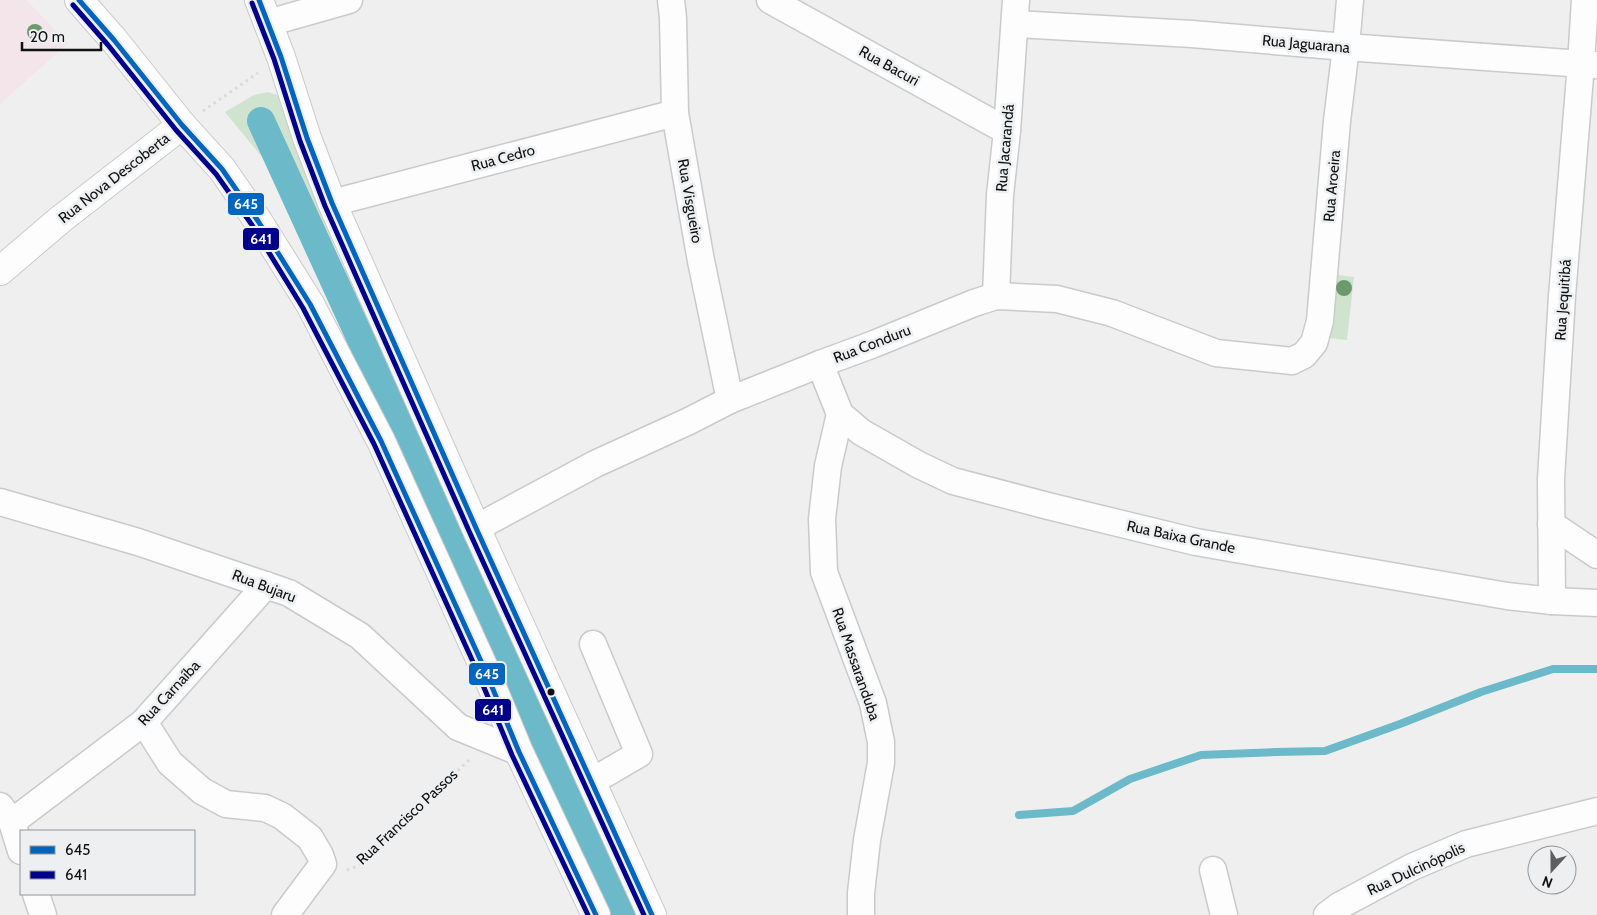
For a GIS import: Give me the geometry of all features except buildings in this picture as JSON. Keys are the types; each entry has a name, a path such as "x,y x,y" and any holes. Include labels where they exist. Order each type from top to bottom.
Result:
{"main road":[{"path":"79,0 114,40 182,125 222,169 258,221 310,304 385,450 481,661 519,752 596,915"},
{"path":"264,12 281,57 307,138 332,203 476,528 652,915"},
{"name":"Rua Nova Descoberta","path":"0,271 61,219 182,125"}],"street":[{"path":"264,12 349,0"},
{"name":"Rua Visgueiro","path":"671,0 675,113 700,261 730,400"},
{"name":"Rua Bacuri","path":"770,0 1007,131"},
{"name":"Rua Aroeira","path":"1292,362 1304,355 1314,343 1320,321 1337,122 1350,0"},
{"name":"Rua Jequitibá","path":"1552,601 1551,479 1562,296 1589,65 1585,0"},
{"name":"Rua Jacarandá","path":"996,296 1000,194 1007,131 1015,12"},
{"name":"Rua Jaguarana","path":"1015,12 1192,34 1589,65"},
{"name":"Rua Cedro","path":"332,203 675,113"},
{"name":"Rua Conduru","path":"476,528 595,464 730,400 996,296 1057,299 1112,313 1216,353 1292,362"},
{"name":"Rua Baixa Grande","path":"820,364 840,414 861,432 919,465 953,481 1196,542 1508,596 1552,601 1597,603"},
{"name":"Rua Massaranduba","path":"840,414 828,466 822,519 824,572 874,703 881,742 881,763 867,840 862,915"},
{"name":"Rua Bujaru","path":"0,502 138,542 288,592 360,636 458,727 519,752"},
{"path":"1551,524 1597,555"},
{"name":"Rua Carnaíba","path":"6,814 144,722 266,585"},
{"path":"591,782 639,754 593,644"},
{"path":"144,722 170,763 202,791 226,804 266,808 282,816 310,838 323,864 285,915"},
{"name":"Rua Dulcinópolis","path":"1328,915 1339,906 1412,867 1466,844 1597,811"},
{"path":"6,814 20,849"},
{"path":"1213,870 1224,915"},
{"path":"36,895 43,915"}],"path":[{"name":"Rua Nova Descoberta","path":"182,125 281,57"},
{"name":"Rua Francisco Passos","path":"323,864 347,870 357,866 396,831 465,763"}],"shaded area":[{"path":"0,0 26,0 68,43 0,104"}],"green space":[{"path":"268,92 284,99 304,165 303,168 341,265 346,270 352,272 384,341 376,343 267,163 225,112 254,95"},
{"path":"1337,275 1354,277 1347,340 1330,338"}],"waterway":[{"path":"261,121 624,915"},
{"path":"1019,815 1073,811 1130,779 1201,755 1325,751 1481,692 1553,669 1597,669"}],"transit line":[{"name":"645","path":"79,0 114,40 182,125 222,169 258,221 310,304 381,441 485,670 519,752 596,915"},
{"name":"645","path":"259,0 281,57 307,138 332,203 476,528 652,915"},
{"name":"641","path":"252,3 274,59 300,141 325,206 469,531 644,915"},
{"name":"641","path":"73,5 108,45 176,130 216,174 252,225 303,308 374,444 478,673 512,755 588,915"}]}
